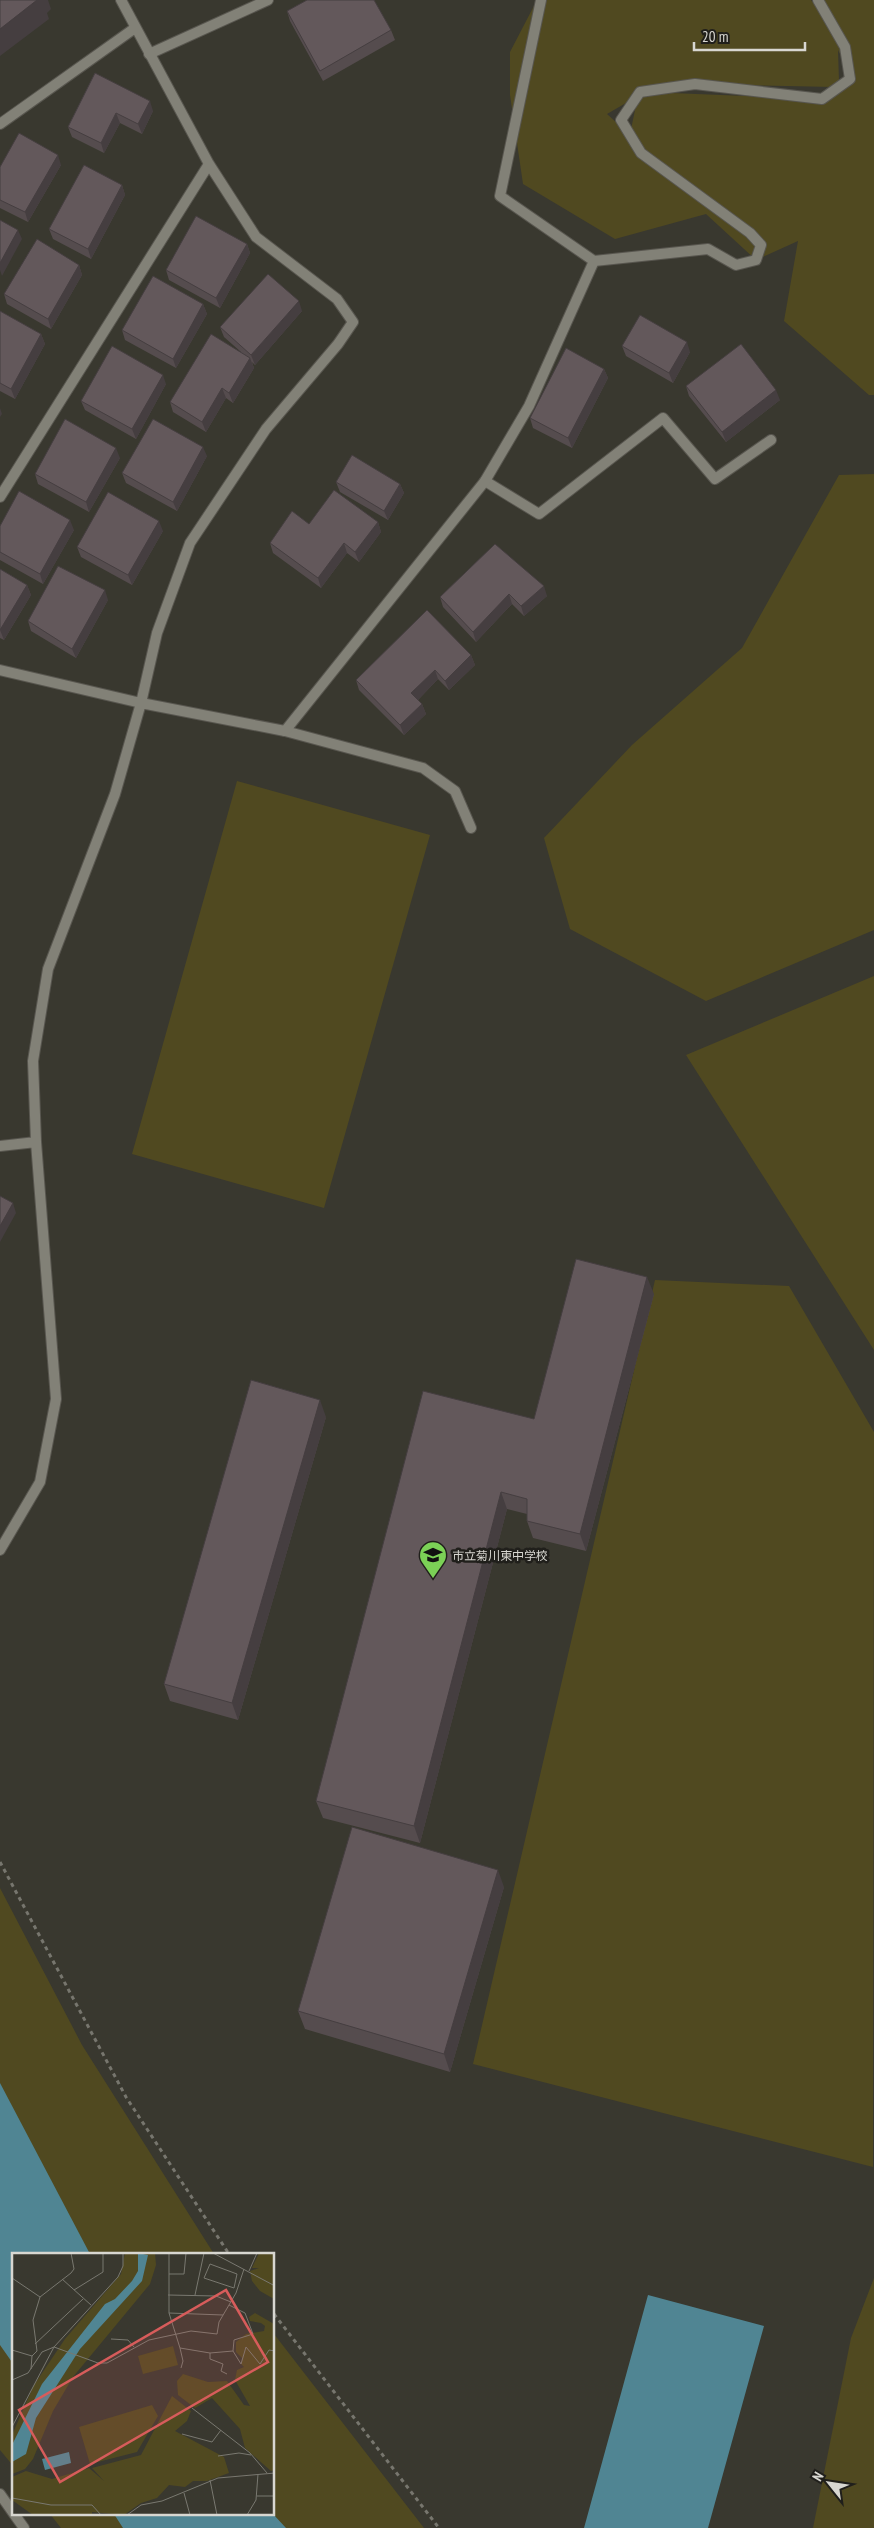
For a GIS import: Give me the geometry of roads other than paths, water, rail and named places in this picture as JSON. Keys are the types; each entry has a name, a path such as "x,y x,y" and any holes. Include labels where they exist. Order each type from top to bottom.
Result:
{"street":[{"path":"0,1550 40,1482 56,1399 36,1142 32,1061 48,969 115,794 141,702 157,633 190,543 266,429 338,344 353,322 337,299 256,237 210,164 121,0"},
{"path":"149,54 268,0"},
{"path":"541,0 500,196 594,261 708,249 736,265 756,260 761,244 642,153 620,120 640,92 695,84 822,99 850,79 845,47 818,0"},
{"path":"0,124 135,28"},
{"path":"0,497 210,164"},
{"path":"285,731 485,481 529,406 594,261"},
{"path":"485,481 539,514 663,418 714,479 771,440"},
{"path":"0,670 141,702 285,731 423,768 455,791 471,828"},
{"path":"0,1146 36,1142"},
{"path":"0,2494 12,2511"},
{"path":"15,2516 24,2528"}],"water":[{"path":"0,2083 89,2253 12,2253 12,2362 0,2345"},
{"path":"648,2295 764,2326 708,2528 584,2528"},
{"path":"115,2516 275,2516 286,2528 123,2528"}],"place":[{"name":"市立菊川東中学校","path":"433,1579"}]}
